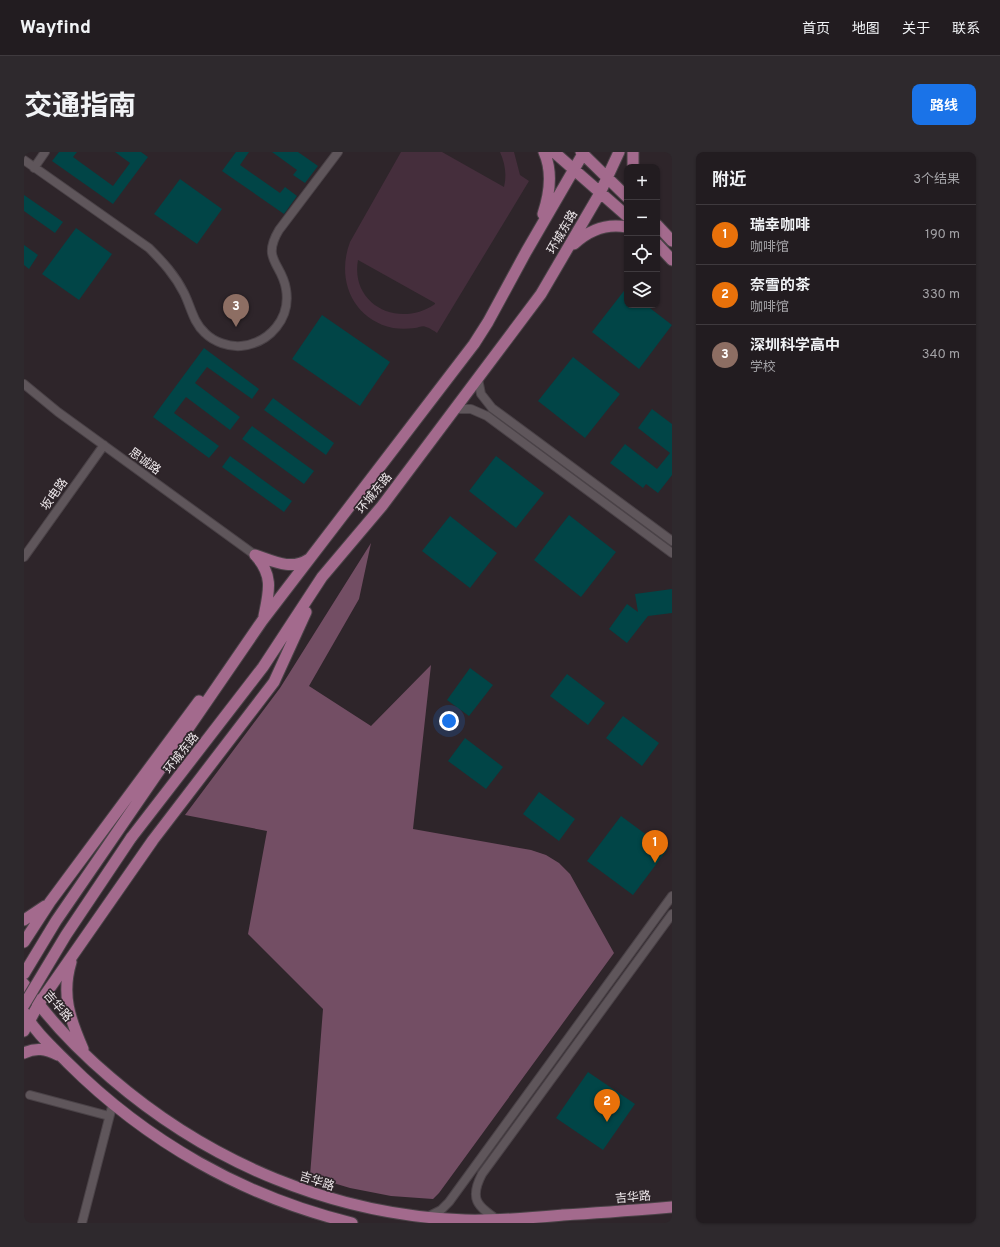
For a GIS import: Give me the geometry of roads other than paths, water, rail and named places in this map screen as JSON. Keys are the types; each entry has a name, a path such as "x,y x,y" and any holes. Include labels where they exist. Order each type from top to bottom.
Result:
{"main road":[{"path":"526,252 543,214 549,193 549,166 544,152"},
{"path":"554,152 624,213"},
{"name":"环城东路","path":"24,1005 66,936 131,838 263,667 322,577 382,506 456,409 540,294 567,252 600,193 619,152"},
{"path":"633,152 633,164"},
{"path":"583,153 607,179 624,194"},
{"name":"环城东路","path":"24,974 56,921 262,621 474,344 488,322 583,153"},
{"path":"567,252 587,234 596,229 607,226 618,225 624,226"},
{"path":"660,228 672,241"},
{"path":"660,247 672,260"},
{"path":"255,555 277,563 289,565 301,563 311,558"},
{"path":"24,942 50,902 230,660 262,621 268,595 269,582 265,570 255,555"},
{"path":"322,577 274,682 153,840 76,948 26,1022 112,1103 174,1148 218,1174 264,1195 288,1204 352,1223"},
{"path":"24,920 50,902"},
{"path":"76,948 68,974 67,1002 72,1023 86,1055"},
{"name":"吉华路","path":"24,984 38,1004 86,1055 123,1088 163,1119 205,1145 249,1168 295,1187 342,1202 390,1212 465,1220 498,1220 672,1207"},
{"path":"24,1053 33,1050 44,1050 64,1059"}],"street":[{"path":"34,168 45,152"},
{"path":"24,160 149,248 176,278 198,325 206,334 216,341 228,345 240,346 263,340 273,332 280,323 285,311 287,299 286,287 282,276 272,258 274,238 338,152"},
{"path":"478,379 481,394 492,408 672,541"},
{"name":"思诚路","path":"24,384 58,412 255,555"},
{"path":"456,409 471,409 487,416 672,553"},
{"name":"坂电路","path":"24,556 104,445"},
{"path":"427,1217 441,1210 449,1202 672,896"},
{"path":"498,1220 483,1210 478,1204 476,1194 477,1184 482,1174 672,914"},
{"path":"30,1095 108,1116"},
{"path":"82,1223 112,1103"}],"place":[{"name":"深圳科学高中","path":"236,327"},
{"name":"瑞幸咖啡","path":"655,863"},
{"name":"奈雪的茶","path":"607,1122"}]}
